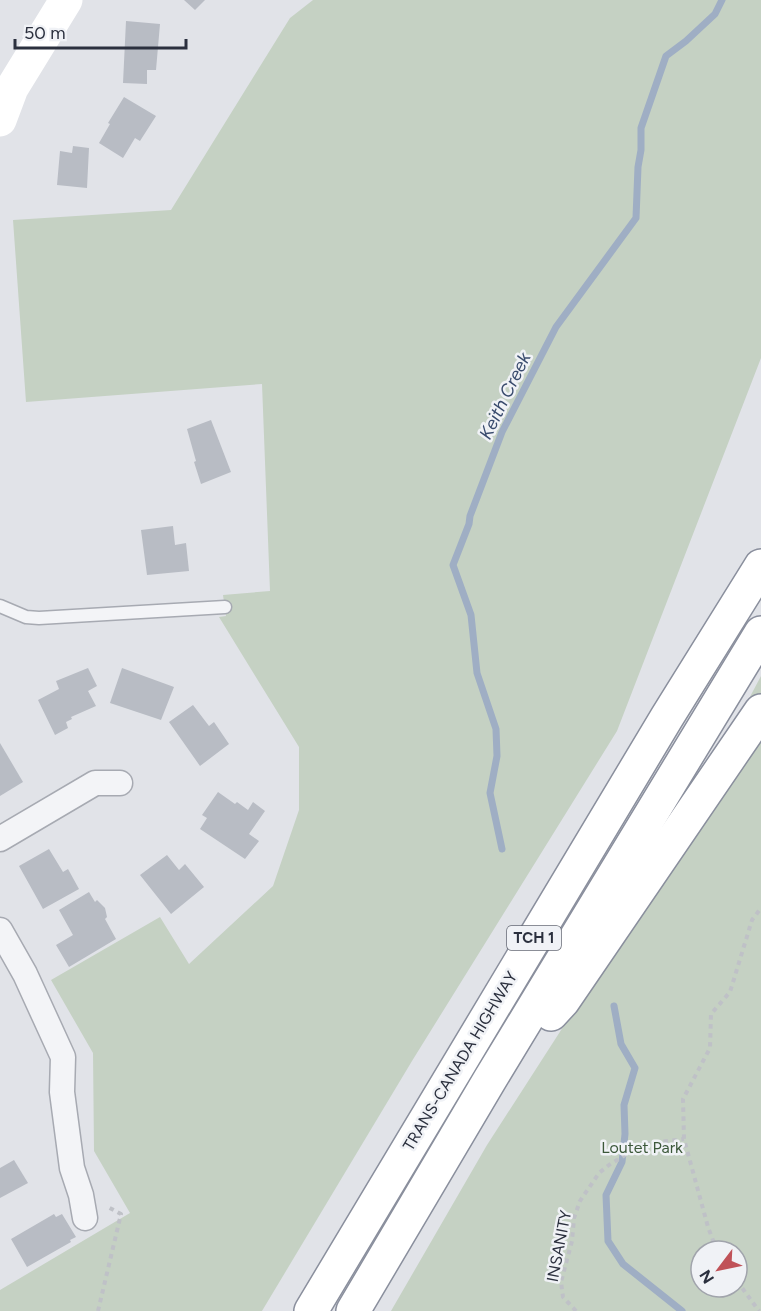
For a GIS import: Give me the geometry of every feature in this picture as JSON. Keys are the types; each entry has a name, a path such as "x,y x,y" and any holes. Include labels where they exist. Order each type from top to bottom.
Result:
{"main road":[{"path":"0,120 12,88 66,0"},
{"name":"TRANS-CANADA HIGHWAY","path":"311,1311 667,717 761,566"},
{"name":"TCH 1","path":"352,1311 761,633"},
{"path":"489,1081 563,1001 761,711"}],"street":[{"path":"0,839 95,783 120,783"},
{"path":"0,930 26,974 63,1057 62,1092 69,1146 72,1168 83,1206"}],"lane":[{"path":"0,606 26,616 39,618 225,607"}],"path":[{"path":"712,1239 684,1138 683,1099 710,1048 711,1014 730,992 752,921 761,908"},
{"name":"INSANITY","path":"576,1311 563,1297 561,1282 572,1241 574,1218 580,1201 599,1173 643,1144 684,1138"},
{"path":"83,1206 121,1214 98,1311"},
{"path":"749,1297 759,1311"}],"green space":[{"path":"313,0 761,0 761,358 617,731 412,1061 262,1311 0,1311 0,1290 130,1213 94,1151 93,1053 51,980 160,917 189,964 273,886 299,810 299,747 219,617 226,616 223,595 270,591 262,384 26,402 13,220 171,210 290,18"},
{"name":"Loutet Park","path":"761,676 761,1311 391,1311 487,1145 630,923"}],"building":[{"path":"184,0 205,0 195,10"},
{"path":"126,21 160,24 156,70 147,70 147,84 123,83"},
{"path":"124,97 156,116 140,141 135,138 123,158 99,143"},
{"path":"73,146 89,148 87,188 57,185 60,151 72,153"},
{"path":"211,420 231,472 201,484 187,429"},
{"path":"173,526 175,545 186,543 189,571 147,575 141,530"},
{"path":"88,668 97,686 88,691 96,706 71,717 72,719 66,722 68,728 55,735 38,700 59,689 56,681"},
{"path":"122,668 174,687 161,720 110,703"},
{"path":"193,705 209,726 214,722 229,744 200,766 169,722"},
{"path":"0,743 23,782 0,796"},
{"path":"218,792 248,810 253,802 265,811 249,834 259,841 245,859 200,829 207,818 202,815"},
{"path":"49,849 63,872 68,869 79,889 43,909 19,866"},
{"path":"167,855 179,870 185,864 204,887 171,914 140,875"},
{"path":"89,892 95,902 97,900 105,908 107,917 105,919 116,939 69,967 56,945 73,935 59,910"},
{"path":"14,1160 28,1183 0,1198 0,1168"},
{"path":"54,1214 56,1217 62,1214 76,1237 27,1267 11,1239"}],"waterway":[{"name":"Keith Creek","path":"502,849 490,793 497,756 496,729 477,673 471,615 453,565 502,432 556,327 636,218 641,128 666,56 715,14 722,0"},
{"name":"Keith Creek","path":"614,1006 621,1044 635,1068 624,1105 625,1134 622,1162 606,1195 608,1241 623,1264 682,1311"}]}
